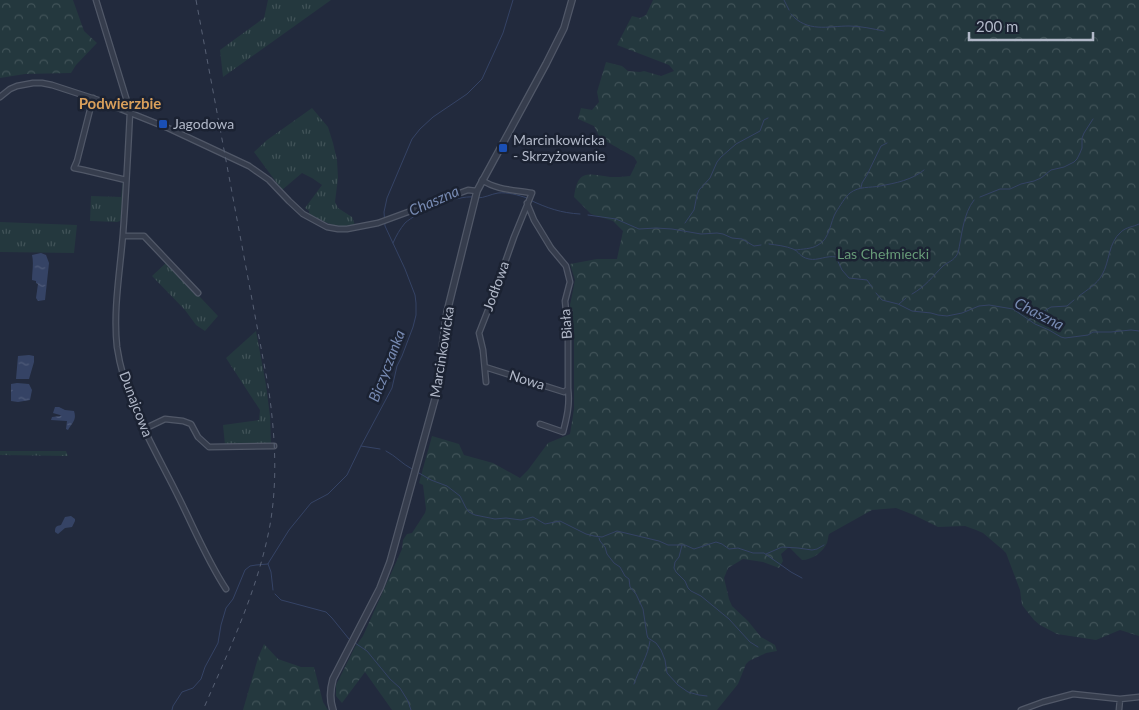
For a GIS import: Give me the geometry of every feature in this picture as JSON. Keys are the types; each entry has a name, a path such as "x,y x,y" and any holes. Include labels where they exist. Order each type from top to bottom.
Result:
{"street":[{"name":"Dunajcowa","path":"96,0 116,60 127,101 126,180 116,326 121,370 132,404 209,559 226,589"},
{"name":"Marcinkowicka","path":"333,710 330,689 333,679 387,572 435,399 447,312 476,195 482,180 564,28 572,0"},
{"path":"0,98 10,89 17,86 42,83 93,98 127,111 249,166 269,180 303,214 338,230 378,223 468,190 476,195"},
{"path":"93,98 74,168 126,180"},
{"path":"482,180 497,188 530,198"},
{"name":"Jodłowa","path":"486,382 483,350 479,333 530,198"},
{"name":"Biała","path":"530,198 534,220 551,248 566,266 570,282 565,301 568,331 569,398 564,432 540,424"},
{"path":"123,236 144,236 198,293"},
{"name":"Nowa","path":"485,367 564,392 568,389"},
{"path":"144,429 165,419 183,421 191,424 198,437 209,447 274,446"},
{"path":"1021,710 1074,694 1120,699 1139,697"},
{"path":"1119,710 1120,699"}],"green space":[{"path":"0,0 73,0 84,31 97,43 71,73 25,74 0,78"},
{"path":"268,0 331,0 223,77 220,50 264,18"},
{"name":"Las Chełmiecki","path":"653,0 1139,0 1139,636 1120,630 1096,640 1057,634 1040,625 1022,605 1020,590 1006,553 983,533 965,526 938,527 896,508 872,510 829,534 823,549 810,559 802,560 789,547 781,554 783,561 779,568 763,562 743,559 728,568 724,578 732,606 761,637 775,645 777,651 766,653 749,661 738,684 717,710 392,710 365,672 342,703 336,696 336,685 355,647 363,636 402,549 403,540 407,534 412,533 425,513 423,485 419,483 432,436 459,444 464,455 493,463 520,478 548,443 570,434 574,409 574,330 570,305 575,280 570,264 597,259 617,259 623,231 613,221 591,214 574,197 576,188 578,182 585,175 630,176 637,162 634,157 600,138 594,126 578,119 581,108 592,110 599,102 597,92 606,62 622,66 628,71 644,71 661,76 674,71 669,65 617,45 632,16 640,18 646,15"},
{"path":"312,108 328,127 333,143 337,160 338,178 335,202 338,208 352,217 355,225 349,227 337,226 309,214 309,211 305,208 322,185 302,173 282,190 254,152 267,140"},
{"path":"123,180 125,183 122,218 120,221 90,221 91,196 121,197"},
{"path":"0,222 77,225 74,253 0,252"},
{"path":"167,262 218,316 205,331 196,325 185,310 152,276"},
{"path":"256,331 266,385 271,444 225,445 223,425 259,420 260,410 226,358"},
{"path":"0,451 66,451 68,456 0,455"},
{"path":"264,644 278,659 301,667 314,667 323,702 328,710 243,710"}],"water":[{"path":"41,253 46,255 49,263 45,300 38,301 36,298 38,284 32,280 32,255"},
{"path":"18,356 34,356 34,362 29,379 16,379"},
{"path":"11,384 29,384 32,390 30,400 11,401"},
{"path":"55,407 74,411 74,419 68,430 66,429 67,421 51,420 52,417 61,416 53,413"},
{"path":"71,516 75,519 72,527 65,528 58,534 55,532 56,527 61,525 65,517"}],"waterway":[{"name":"Biczyczanka","path":"172,710 182,692 193,688 201,679 205,667 218,643 226,608 233,599 245,570 250,566 268,564 289,530 311,503 328,494 347,475 392,388 397,366 413,327 416,303 415,295 405,269 385,226 384,212 387,198 412,139 433,117 467,94 482,79 503,33 513,0"},
{"path":"784,0 789,10"},
{"path":"791,14 797,20 811,26 853,26 884,31"},
{"path":"685,223 694,210 699,190 710,178 717,162 736,144 760,131 764,120 768,118"},
{"path":"980,197 1000,189 1010,189 1034,181 1051,170 1074,162 1082,148 1084,133 1093,119"},
{"path":"861,188 881,146 887,143"},
{"path":"795,250 813,247 825,239 836,212 846,197 853,191 904,181 924,170"},
{"name":"Chaszna","path":"477,198 502,193 527,198"},
{"name":"Chaszna","path":"393,243 405,223 418,214 448,201 473,197"},
{"name":"Chaszna","path":"530,200 554,210 580,214"},
{"path":"912,294 925,285 943,266 953,260 958,253 965,218 974,200"},
{"name":"Chaszna","path":"588,215 616,219 639,229 656,228 701,234 717,233 742,239 754,246 761,245"},
{"path":"1079,296 1095,284 1102,275 1111,247 1117,236 1125,229 1139,224"},
{"name":"Chaszna","path":"769,244 790,248 809,259 836,257 842,270 849,278 867,280 872,287"},
{"name":"Chaszna","path":"876,293 882,300 898,304 912,311 938,315 947,316 962,313 979,306 989,305 1013,309 1035,324 1065,338 1088,335 1093,332 1139,331"},
{"path":"899,304 906,298"},
{"path":"1041,313 1051,307 1067,306 1074,300"},
{"name":"Chaszna","path":"1028,320 1036,316"},
{"path":"361,446 380,449"},
{"path":"386,451 412,469"},
{"path":"419,473 447,486 460,496 469,512 475,515 495,519 521,520 533,517 545,524 560,521 594,536 602,537 617,531 668,545 685,545 694,549 716,542 729,549 738,548 753,553 764,553 802,578"},
{"path":"599,538 607,554 629,579 630,587 636,594 643,609 648,638 656,643 661,650 667,673 678,685 688,692 707,696"},
{"path":"682,545 679,557 675,562 674,568 676,572 691,591 701,596 729,619 750,642 758,647"},
{"path":"766,554 782,547 812,550 824,545"},
{"path":"268,564 273,590"},
{"path":"275,594 281,600 326,612 349,639"},
{"path":"634,684 650,641"},
{"path":"355,643 367,651 400,688 411,710"}],"railway":[{"path":"196,0 268,385 275,455 274,490 265,549 242,619 203,710"}],"place":[{"name":"Jagodowa","path":"163,124"},
{"name":"Marcinkowicka - Skrzyżowanie","path":"503,148"}],"district":[{"name":"Podwierzbie","path":"120,104"}]}
